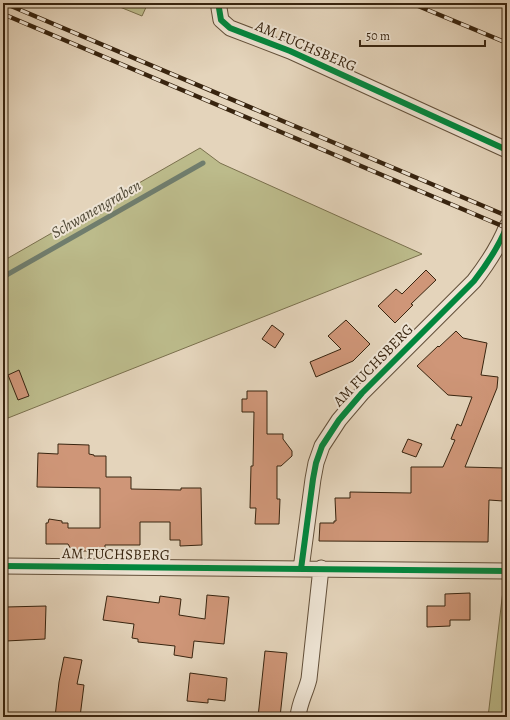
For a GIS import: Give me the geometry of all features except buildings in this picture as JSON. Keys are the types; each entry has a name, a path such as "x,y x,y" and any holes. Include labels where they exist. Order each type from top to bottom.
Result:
{"street":[{"name":"AM FUCHSBERG","path":"220,3 219,8 221,20 230,28 290,51 507,150"},
{"name":"AM FUCHSBERG","path":"301,569 313,479 316,463 322,446 339,420 362,393 474,281 488,264 499,245 507,226"},
{"name":"AM FUCHSBERG","path":"3,566 507,571"},
{"path":"298,717 298,709 307,689 309,679 321,568"}],"shaded area":[{"path":"110,3 148,3 142,16"},
{"path":"200,148 220,163 422,254 3,420 3,261"},
{"path":"504,582 507,582 507,717 488,717"}],"waterway":[{"name":"Schwanengraben","path":"3,277 203,163"}],"railway":[{"path":"4,3 507,216"},
{"path":"411,3 507,43"},
{"path":"3,14 507,228"}],"cycle path":[{"path":"220,3 219,8 221,20 230,28 290,51 507,150"},
{"path":"301,569 313,479 316,463 322,446 339,420 362,393 474,281 493,254 507,226"},
{"path":"3,566 507,571"}]}
